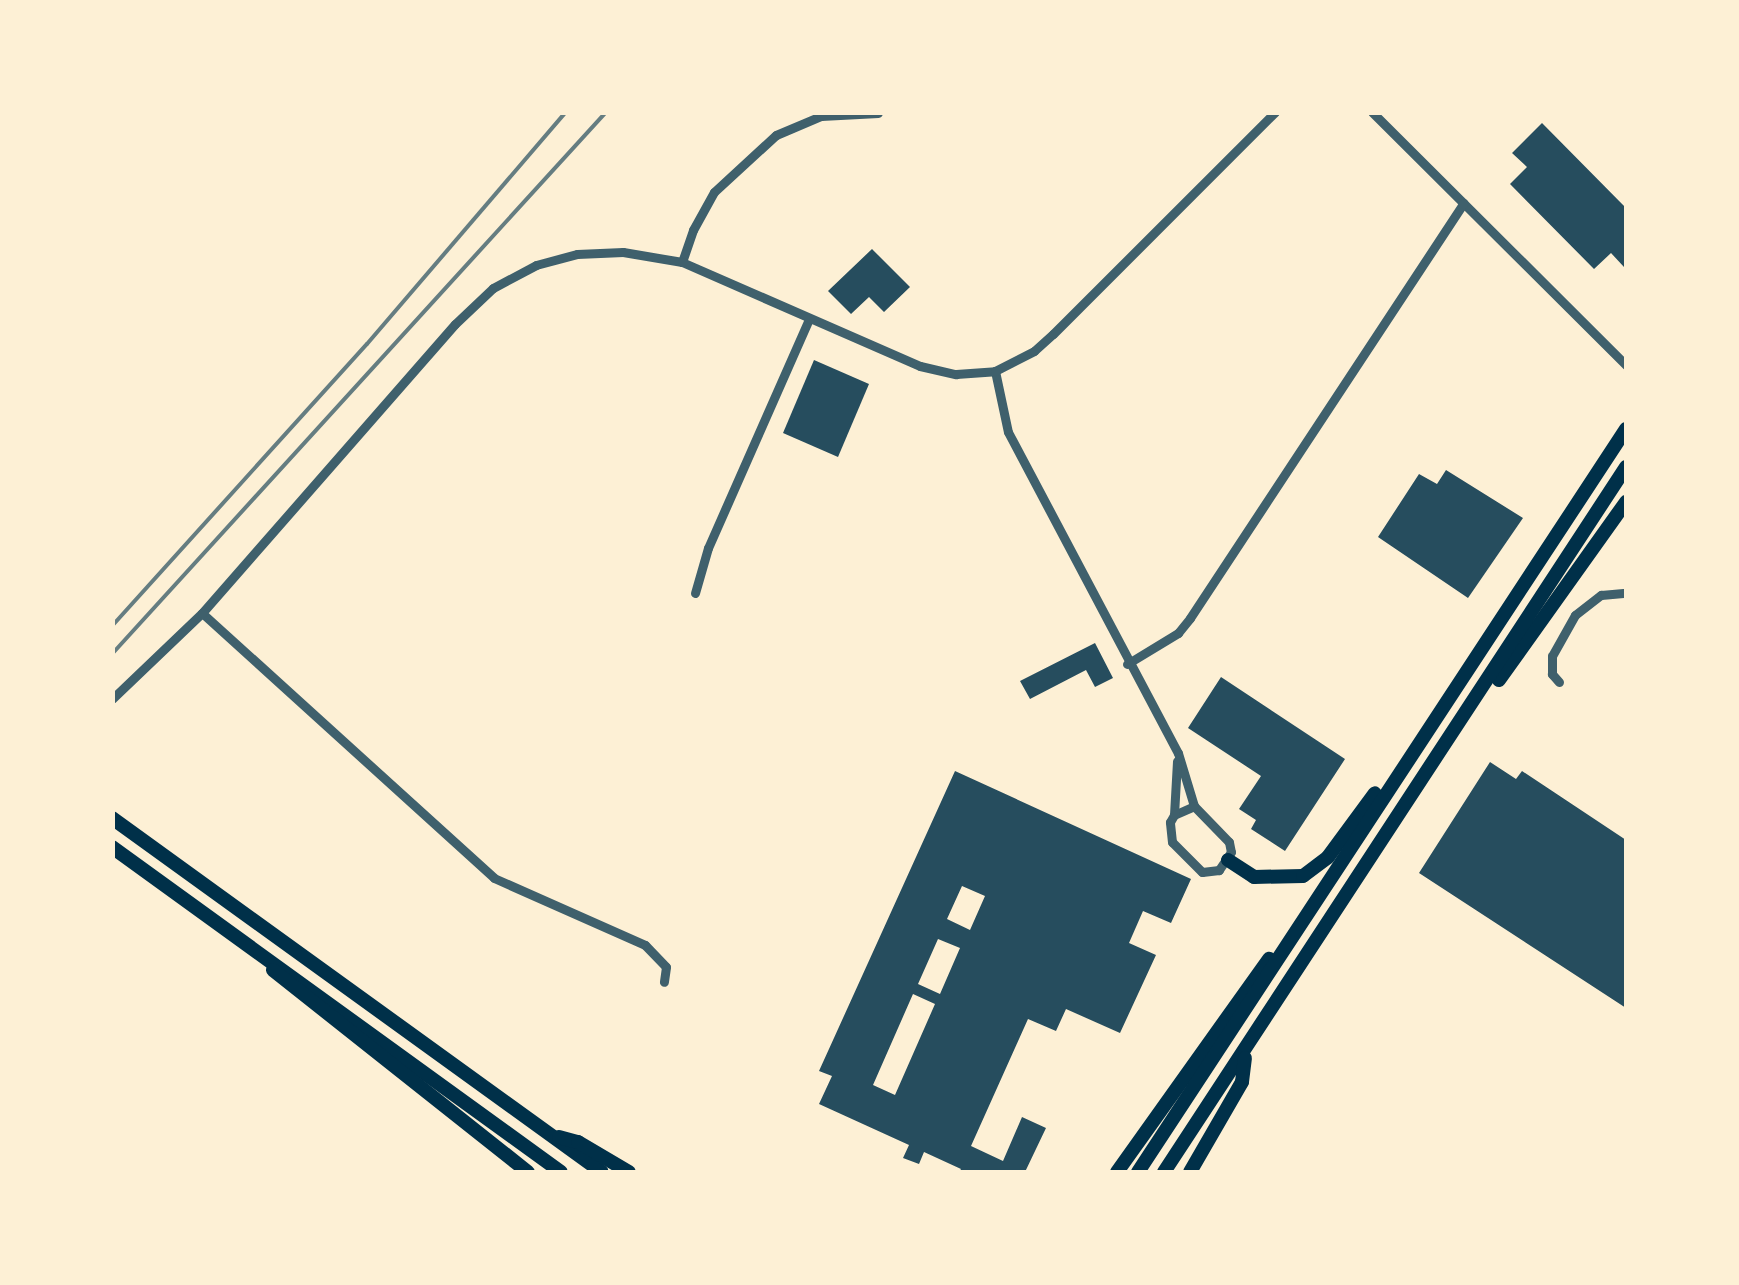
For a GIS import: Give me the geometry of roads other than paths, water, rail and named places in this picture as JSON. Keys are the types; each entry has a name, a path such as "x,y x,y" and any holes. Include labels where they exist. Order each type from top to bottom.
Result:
{"highway":[{"path":"1117,1172 1321,890 1626,429"},
{"path":"1164,1172 1626,467"},
{"path":"1436,759 1474,715 1626,502"},
{"path":"1228,860 1254,876 1303,876 1328,857 1378,790 1399,774"},
{"path":"112,818 602,1172"},
{"path":"112,848 561,1172"},
{"path":"1138,1172 1305,922 1321,890"},
{"path":"244,941 285,984 528,1172"},
{"path":"1190,1172 1242,1082 1246,1050"},
{"path":"1178,1172 1208,1124 1206,1112"},
{"path":"548,1134 578,1142 629,1172"}],"street":[{"path":"682,262 693,230 714,192 776,135 821,116 878,112"},
{"path":"112,698 202,613 454,324 493,288 536,265 577,254 623,252 682,262 920,366 956,374 995,371 1034,351 1274,112"},
{"path":"1372,112 1626,365"},
{"path":"1128,664 1178,633 1190,618 1464,203"},
{"path":"694,593 708,548 809,319"},
{"path":"995,371 1008,432 1178,753 1194,806 1229,842 1228,860 1220,870 1202,872 1172,842 1170,822 1174,815 1178,753"},
{"path":"1559,682 1552,674 1552,656 1575,615 1601,595 1626,593"},
{"path":"202,613 494,878 645,945 666,967 664,982"},
{"path":"1174,815 1194,806"}],"railway":[{"path":"112,626 367,344 566,112"},
{"path":"112,654 606,112"}]}
